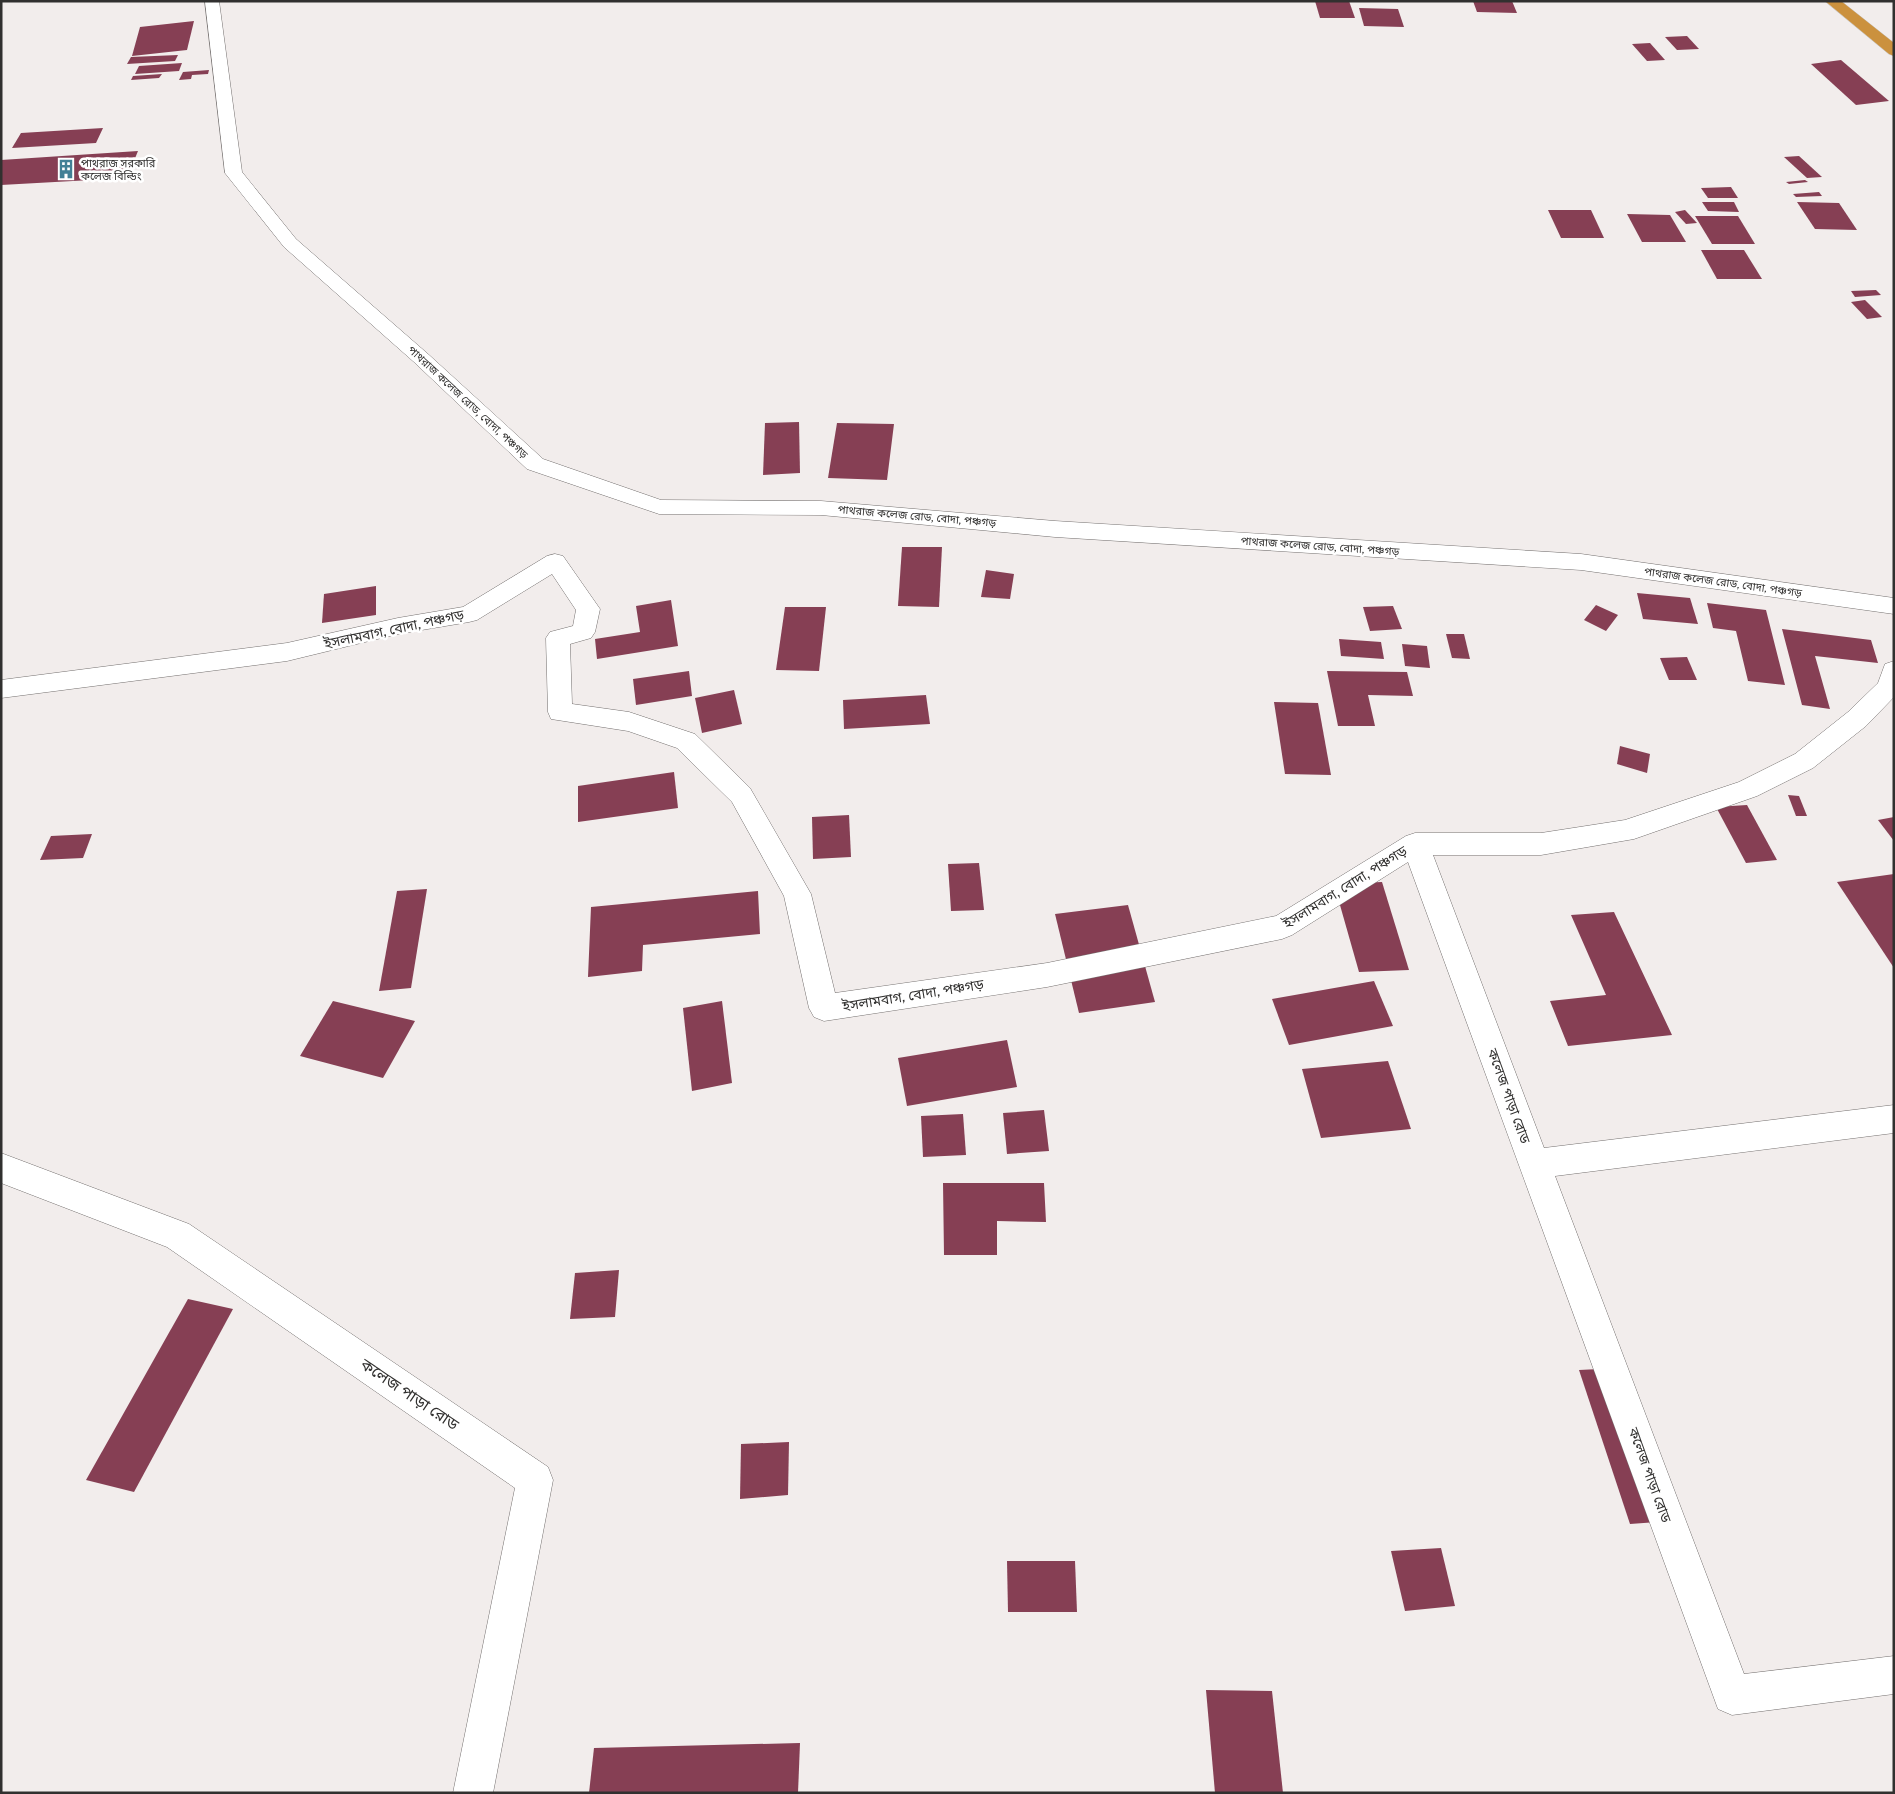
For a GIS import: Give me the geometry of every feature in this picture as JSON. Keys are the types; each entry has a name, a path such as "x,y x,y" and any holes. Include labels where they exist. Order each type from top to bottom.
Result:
{"highway":[{"path":"1832,1 1894,50"}],"street":[{"name":"পাথরাজ কলেজ রোড, বোদা, পঞ্চগড়","path":"212,1 234,173 290,243 422,358 535,464 659,507 821,508 1055,529 1581,562 1894,606"},
{"name":"ইসলামবাগ, বোদা, পঞ্চগড়","path":"1,689 287,652 398,626 469,614 555,562 588,609 582,632 558,638 560,712 629,722 686,741 741,796 797,894 824,1008 1047,975 1282,927 1415,844"},
{"path":"1415,844 1541,844 1625,831 1748,789 1804,761 1856,719 1890,687 1894,670"},
{"name":"কলেজ পাড়া রোড","path":"1415,844 1732,1695 1894,1676"},
{"path":"1542,1163 1894,1119"},
{"name":"কলেজ পাড়া রোড","path":"1,1168 178,1235 535,1480 473,1793"}],"building":[{"path":"1315,1 1349,1 1355,18 1320,18"},
{"path":"1473,1 1512,1 1517,13 1477,12"},
{"path":"1359,8 1398,9 1404,27 1364,26"},
{"path":"194,21 187,50 132,56 140,27"},
{"path":"1687,36 1699,49 1677,50 1665,37"},
{"path":"1650,43 1665,60 1647,61 1632,44"},
{"path":"178,55 175,61 127,64 131,57"},
{"path":"1841,60 1889,101 1856,105 1811,64"},
{"path":"182,63 179,71 135,74 139,66"},
{"path":"209,70 208,74 192,75 191,79 179,80 183,72"},
{"path":"162,74 159,78 131,80 133,76"},
{"path":"103,128 96,143 12,148 21,133"},
{"name":"পাথরাজ সরকারি কলেজ বিল্ডিং","path":"138,151 127,178 1,185 1,160"},
{"path":"1799,156 1822,177 1807,178 1784,157"},
{"path":"1805,180 1808,182 1789,184 1786,182"},
{"path":"1731,187 1738,198 1708,198 1701,188"},
{"path":"1819,192 1822,196 1796,197 1793,194"},
{"path":"1702,202 1734,202 1739,212 1708,211"},
{"path":"1797,202 1839,203 1857,230 1815,229"},
{"path":"1548,210 1591,210 1604,238 1561,238"},
{"path":"1685,210 1697,223 1686,224 1675,212"},
{"path":"1627,214 1670,215 1686,242 1642,242"},
{"path":"1695,216 1738,216 1755,244 1712,244"},
{"path":"1701,250 1744,250 1762,279 1717,279"},
{"path":"1876,290 1881,295 1855,297 1851,291"},
{"path":"1865,300 1882,317 1867,319 1851,302"},
{"path":"799,422 800,473 763,475 765,423"},
{"path":"837,423 894,424 887,480 828,478"},
{"path":"902,547 942,547 939,607 898,606"},
{"path":"986,570 1014,574 1010,599 981,597"},
{"path":"376,586 376,615 322,623 324,594"},
{"path":"1637,593 1690,598 1698,624 1643,619"},
{"path":"671,600 678,646 597,659 595,639 640,632 636,606"},
{"path":"1707,603 1766,610 1785,685 1748,681 1736,631 1713,628"},
{"path":"1596,605 1618,615 1606,631 1584,620"},
{"path":"1393,606 1402,629 1370,631 1363,607"},
{"path":"785,607 826,607 819,671 776,670"},
{"path":"1782,629 1871,640 1878,663 1815,656 1830,709 1802,705"},
{"path":"1446,634 1464,634 1470,659 1452,658"},
{"path":"1339,639 1381,642 1384,659 1341,656"},
{"path":"1402,644 1427,646 1430,668 1405,666"},
{"path":"1687,657 1697,680 1669,680 1660,658"},
{"path":"689,671 692,696 636,705 633,679"},
{"path":"1327,671 1407,672 1413,696 1368,695 1375,726 1338,726"},
{"path":"734,690 742,724 702,733 695,698"},
{"path":"926,695 930,724 844,729 843,700"},
{"path":"1274,702 1318,703 1331,775 1285,774"},
{"path":"1620,746 1650,754 1647,773 1617,764"},
{"path":"674,772 678,808 578,822 578,786"},
{"path":"1788,795 1799,796 1807,816 1796,816"},
{"path":"1747,805 1777,860 1746,863 1716,807"},
{"path":"849,815 851,857 813,859 812,817"},
{"path":"1894,817 1894,841 1878,820"},
{"path":"92,834 83,858 40,860 51,836"},
{"path":"979,863 984,910 951,911 948,864"},
{"path":"1894,874 1894,968 1837,882"},
{"path":"1382,882 1409,970 1359,972 1334,884"},
{"path":"427,889 411,988 379,991 397,891"},
{"path":"758,891 760,934 643,945 642,971 588,977 591,907"},
{"path":"1128,905 1155,1002 1079,1013 1055,914"},
{"path":"1614,912 1672,1035 1568,1046 1550,1001 1606,995 1571,915"},
{"path":"1374,981 1393,1026 1289,1045 1272,999"},
{"path":"333,1001 415,1021 383,1078 300,1056"},
{"path":"722,1001 732,1083 692,1091 683,1008"},
{"path":"1007,1040 1017,1087 907,1106 898,1058"},
{"path":"1388,1061 1411,1129 1321,1138 1302,1069"},
{"path":"1044,1110 1049,1151 1007,1154 1003,1113"},
{"path":"963,1114 966,1155 923,1157 921,1116"},
{"path":"943,1183 1044,1183 1046,1222 997,1221 997,1255 944,1255"},
{"path":"619,1270 615,1317 570,1319 575,1273"},
{"path":"188,1299 233,1309 134,1492 86,1480"},
{"path":"1619,1368 1671,1521 1630,1524 1579,1370"},
{"path":"789,1442 788,1495 740,1499 741,1444"},
{"path":"1441,1548 1455,1606 1405,1611 1391,1551"},
{"path":"1007,1561 1075,1561 1077,1612 1008,1612"},
{"path":"1206,1690 1272,1691 1283,1793 1215,1793"},
{"path":"800,1743 798,1793 589,1793 594,1748"}],"place":[{"name":"পাথরাজ সরকারি কলেজ বিল্ডিং","path":"66,169"}]}
